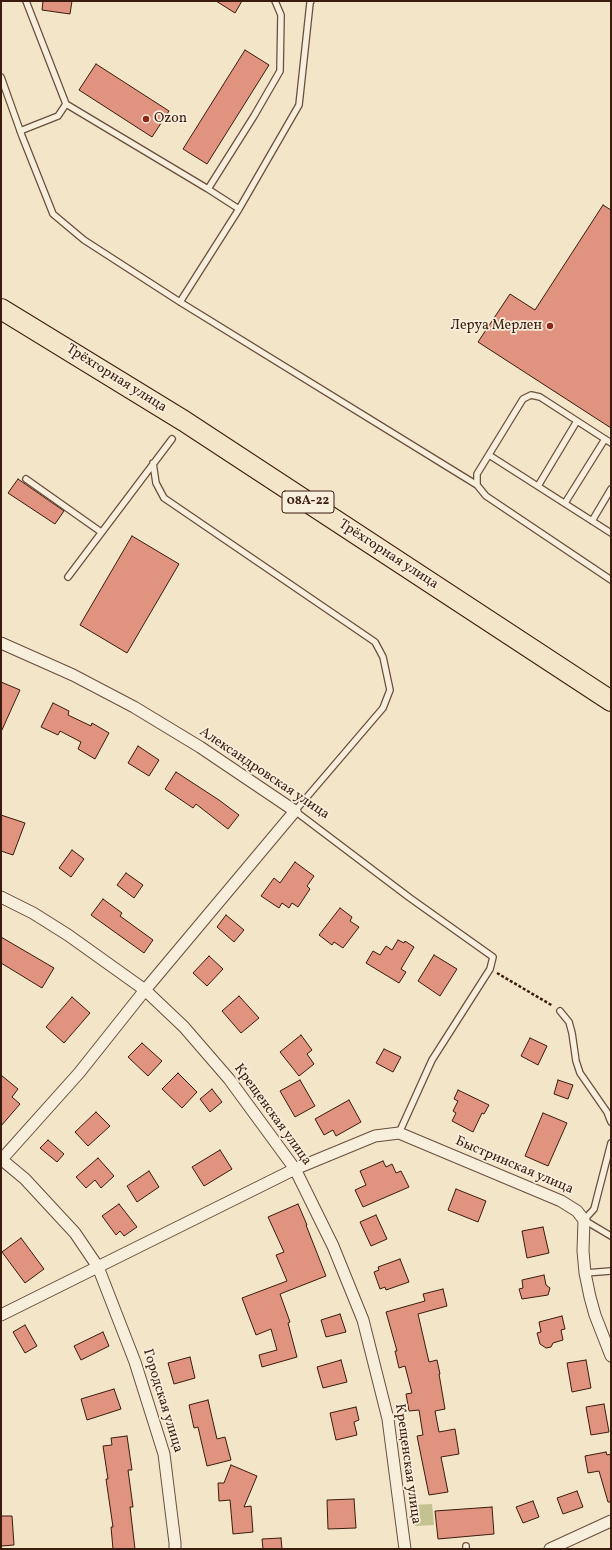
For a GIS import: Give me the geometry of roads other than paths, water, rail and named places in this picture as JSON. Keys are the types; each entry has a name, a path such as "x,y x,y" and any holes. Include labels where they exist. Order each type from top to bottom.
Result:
{"highway":[{"name":"Трёхгорная улица","path":"1,309 184,421 611,701"}],"street":[{"name":"Александровская улица","path":"1,643 73,675 134,707 200,747 295,811"},
{"path":"1,1159 79,1073 145,990 295,811"},
{"name":"Крещенская улица","path":"1,897 33,913 145,990 184,1027 229,1079 295,1169 333,1246 363,1320 388,1419 404,1549"},
{"name":"Быстринская улица","path":"1,1315 295,1169 375,1136 399,1133 561,1201 577,1211 584,1220"},
{"name":"Городская улица","path":"1,1159 25,1179 75,1233 98,1267 135,1362 164,1454 175,1549"},
{"path":"584,1220 584,1273 595,1315 611,1356"},
{"path":"550,1549 611,1521"}],"lane":[{"path":"26,1 66,104 239,209"},
{"path":"208,189 254,116 280,71 281,15 275,1"},
{"path":"180,302 239,209 299,105 311,1"},
{"path":"1,77 20,131 53,214 84,240 180,302 477,485 486,496 611,580"},
{"path":"20,131 58,116 66,104"},
{"path":"477,485 477,474 523,399 531,395 540,397 611,443"},
{"path":"538,486 577,421"},
{"path":"68,577 172,439"},
{"path":"565,503 605,439"},
{"path":"489,455 611,533"},
{"path":"153,463 156,483 164,498 375,642 383,658 390,690 383,708 295,811"},
{"path":"26,479 101,532"},
{"path":"592,521 611,489"},
{"name":"Александровская улица","path":"295,811 410,898 493,957 490,969 432,1060 399,1133"},
{"path":"560,1011 569,1022 576,1061 580,1073 607,1112 611,1122"},
{"path":"611,1143 594,1209 584,1220 611,1236"},
{"path":"584,1273 611,1271"}],"place":[{"name":"Ozon","path":"146,119"},
{"name":"Леруа Мерлен","path":"550,326"}]}
